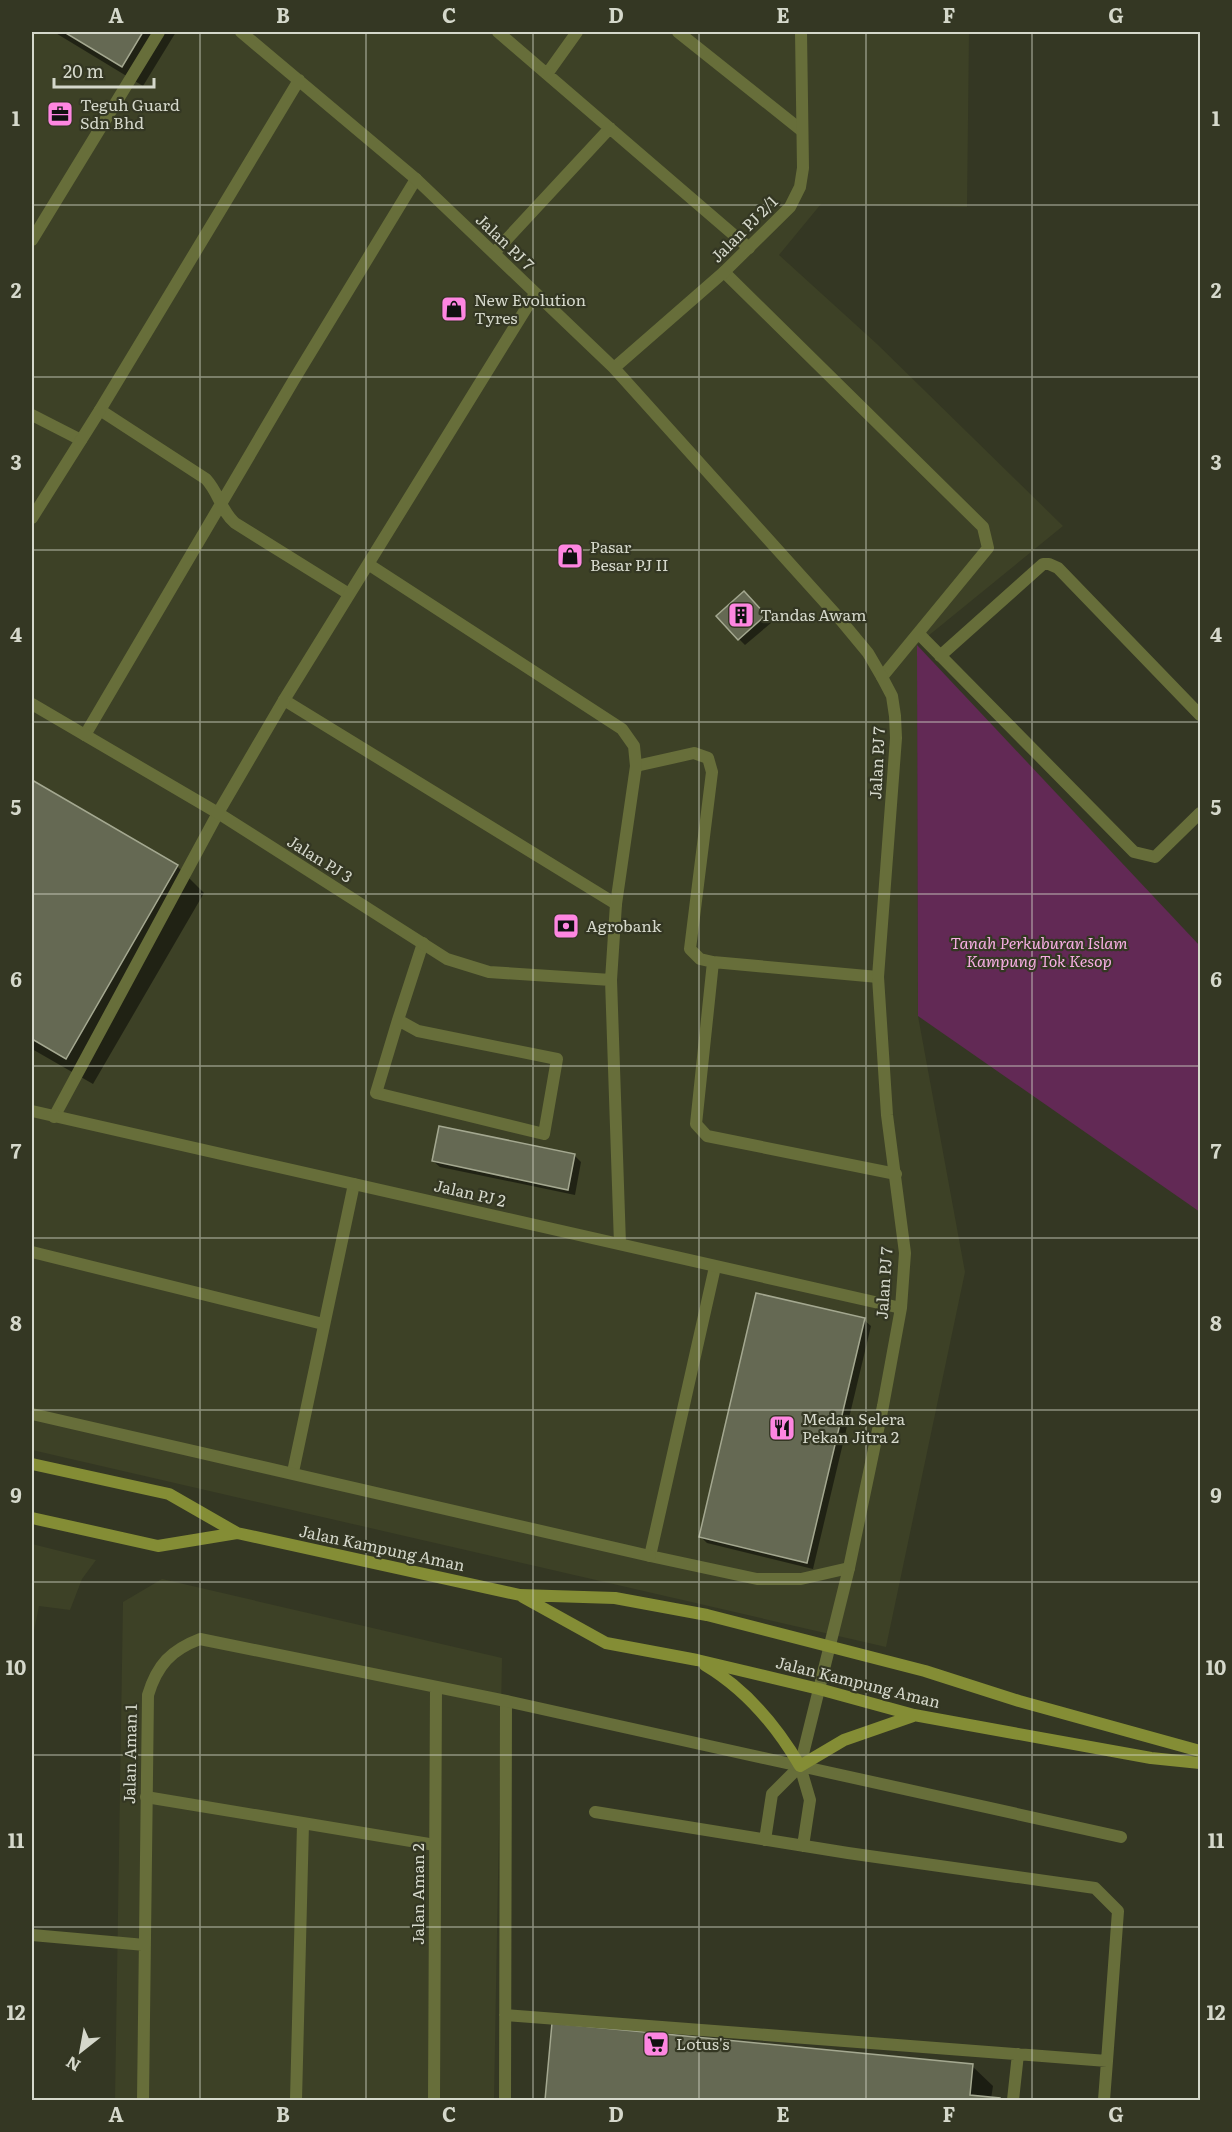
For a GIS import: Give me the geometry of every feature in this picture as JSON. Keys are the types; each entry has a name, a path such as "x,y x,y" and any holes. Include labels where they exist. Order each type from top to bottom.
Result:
{"street":[{"path":"32,240 159,32"},
{"name":"Jalan PJ 7","path":"241,32 416,179 615,368 839,618 868,653 892,696 896,738 878,977 887,1115 905,1252 900,1308 881,1417 849,1568 800,1766"},
{"path":"498,32 749,248"},
{"path":"547,74 577,32"},
{"path":"678,32 801,130"},
{"name":"Jalan PJ 2/1","path":"615,368 724,272 790,207 800,187 803,168 801,32"},
{"path":"32,518 100,410 299,80"},
{"path":"494,253 610,128"},
{"path":"85,735 221,503 416,179"},
{"path":"724,272 983,527 988,548 882,677"},
{"path":"54,1116 218,813 284,700 535,294"},
{"path":"100,410 206,479 214,488 226,515 235,523 349,594"},
{"path":"32,415 81,440"},
{"path":"368,564 621,729 634,746 636,766 616,904 610,980 620,1244"},
{"path":"940,656 1043,564 1049,564 1058,568 1200,715"},
{"path":"919,634 1134,852 1155,857 1200,813"},
{"path":"284,700 616,904"},
{"name":"Jalan PJ 3","path":"32,704 218,813 447,959 489,972 610,980"},
{"path":"636,766 693,753 708,758 712,772 690,949 700,958 713,962 878,977"},
{"path":"399,1020 418,1031 557,1059 544,1134 376,1094 399,1020 423,943"},
{"path":"713,962 696,1124 706,1136 896,1174"},
{"name":"Jalan PJ 2","path":"32,1111 900,1308"},
{"path":"293,1472 354,1184"},
{"path":"32,1252 323,1324"},
{"path":"650,1556 715,1267"},
{"path":"32,1414 757,1579 801,1579 849,1568"},
{"name":"Jalan Kampung Aman","path":"32,1464 169,1494 237,1533 520,1595 615,1599 707,1615 830,1645 1200,1751"},
{"name":"Jalan Kampung Aman","path":"32,1518 158,1546 237,1533"},
{"name":"Jalan Kampung Aman","path":"520,1595 606,1643 697,1660 819,1689 914,1715 1151,1758 1200,1763"},
{"name":"Jalan Aman 1","path":"143,2100 148,1695 165,1659 181,1646 200,1639 506,1701 1121,1837"},
{"path":"697,1660 732,1683 756,1705 773,1724 800,1766 810,1800 803,1846"},
{"name":"Jalan Aman 2","path":"434,2100 436,1687"},
{"path":"505,2100 506,1701"},
{"path":"765,1839 772,1794 800,1766 867,1730 914,1715"},
{"path":"146,1797 435,1845"},
{"path":"595,1812 803,1846 1095,1888 1118,1911 1104,2100"},
{"path":"296,2100 303,1824"},
{"path":"32,1935 145,1945"},
{"path":"505,2015 1107,2061"},
{"path":"1013,2100 1018,2054"}],"shaded area":[{"path":"32,32 969,32 967,207 821,204 779,255 877,344 1063,526 917,645 918,1016 965,1272 886,1647 32,1450"},
{"path":"32,1544 96,1560 82,1579 70,1610 39,1606 32,1641"},
{"path":"162,1579 502,1658 494,2100 115,2100 123,1602"}],"green space":[{"name":"Tanah Perkuburan Islam Kampung Tok Kesop","path":"917,645 1200,946 1200,1212 918,1016"}],"building":[{"path":"64,32 143,32 122,67"},
{"name":"Tandas Awam","path":"744,591 766,615 738,640 716,616"},
{"path":"32,780 178,865 66,1059 32,1039"},
{"path":"439,1126 575,1154 568,1190 432,1161"},
{"name":"Medan Selera Pekan Jitra 2","path":"756,1293 865,1318 807,1563 699,1537"},
{"name":"Lotus's","path":"552,2023 973,2064 970,2095 1000,2098 1000,2100 545,2100"}],"place":[{"name":"Teguh Guard Sdn Bhd","path":"60,114"},
{"name":"New Evolution Tyres","path":"454,309"},
{"name":"Pasar Besar PJ II","path":"570,556"},
{"name":"Tandas Awam","path":"741,615"},
{"name":"Agrobank","path":"566,926"},
{"name":"Medan Selera Pekan Jitra 2","path":"782,1428"},
{"name":"Lotus's","path":"656,2044"}]}
